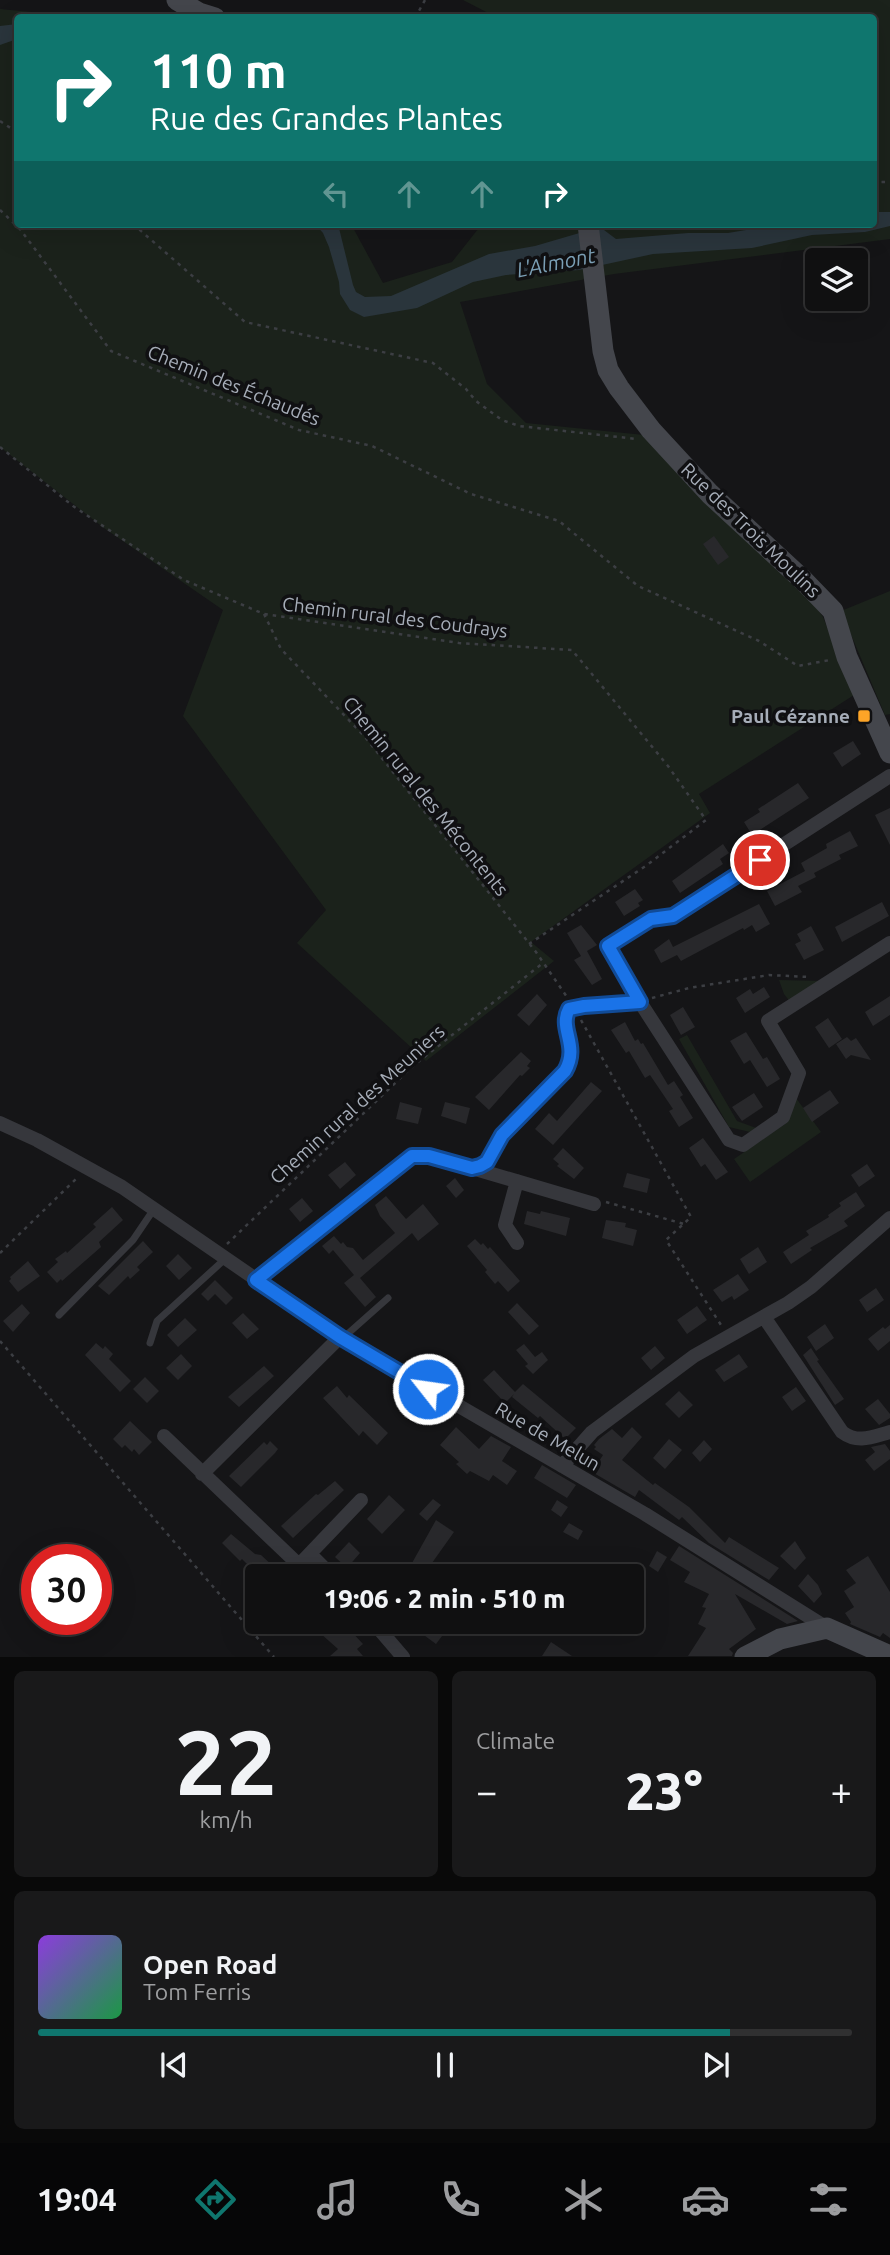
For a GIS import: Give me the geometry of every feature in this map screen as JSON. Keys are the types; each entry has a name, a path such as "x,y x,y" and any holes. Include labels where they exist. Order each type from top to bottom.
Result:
{"street":[{"path":"183,2 202,14"},
{"name":"Rue des Trois Moulins","path":"589,228 603,351 608,370 651,430 710,494 833,611 846,657 890,753"},
{"path":"890,776 673,916 651,919 608,946 640,1002 729,1139 743,1145 783,1117 799,1073 768,1021 890,943"},
{"path":"472,1168 487,1162 502,1135 565,1071 572,1049 566,1015 569,1009 640,1002"},
{"name":"Rue de Melun","path":"0,1123 88,1167 155,1209 341,1337 562,1465 827,1628"},
{"path":"256,1280 412,1156 429,1156 594,1204"},
{"path":"517,1181 505,1225 517,1243"},
{"path":"562,1465 592,1432 694,1356 811,1287 890,1218"},
{"path":"764,1317 842,1433 851,1439 861,1440 890,1432"},
{"path":"202,1474 341,1337"},
{"path":"164,1436 299,1565 361,1500"},
{"path":"310,1554 320,1564"},
{"path":"744,1657 780,1639 827,1628 890,1657"},
{"path":"383,1634 403,1657"}],"lane":[{"path":"60,1315 133,1240 155,1209"},
{"path":"150,1343 157,1321 221,1256"},
{"path":"341,1337 388,1298"}],"path":[{"name":"Chemin des Échaudés","path":"0,210 14,223"},
{"name":"Chemin des Échaudés","path":"19,228 111,351 299,430 372,446 471,494 559,521 638,586 759,641 798,666 846,657"},
{"path":"138,228 245,322 433,363 466,389 475,401 502,420 519,426 639,439 651,430"},
{"name":"Chemin rural des Coudrays","path":"0,447 73,506 184,580 264,614 459,643 572,650 668,766 706,820 647,865 529,944"},
{"name":"Chemin rural des Mécontents","path":"264,614 281,649 365,737 543,962"},
{"path":"543,962 574,1007 691,1217 666,1240 729,1337"},
{"name":"Chemin rural des Meuniers","path":"221,1256 413,1066 543,962"},
{"path":"640,1002 689,988 769,975 835,979"},
{"path":"0,1253 88,1167"},
{"path":"594,1204 595,1199 684,1224"},
{"path":"0,1341 274,1657"}],"shaded area":[{"path":"463,0 890,0 890,239 614,274 460,302 487,384 526,423 664,437 771,544 823,617 854,695 699,794 710,813 531,942 554,961 426,1061 297,943 326,910 183,716 223,610 104,528 0,447 0,9 53,14 14,14 14,228 353,228 383,283 452,262 479,228 877,228 877,14 490,14"},
{"path":"890,591 890,714 885,715 841,611"},
{"path":"779,980 823,981 791,1003"},
{"path":"687,1035 737,1121 759,1129 754,1133 729,1127 679,1039"},
{"path":"796,1098 821,1132 750,1182 734,1159 785,1124"}],"water":[{"path":"14,24 14,40 0,45 0,26"},
{"name":"L'Almont","path":"877,212 890,212 890,226 865,232 812,235 752,248 653,254 579,270 506,275 473,282 417,308 364,317 350,310 340,294 329,247 319,228 339,228 353,285 356,292 365,297 391,296 489,254 535,246 597,228 601,228 616,239 688,233 728,233 759,228 877,228"}],"building":[{"path":"714,536 729,557 718,565 703,544"},
{"path":"853,741 861,754 842,767 833,753"},
{"path":"798,783 809,798 752,835 744,822 760,812 758,809"},
{"path":"890,808 890,845 875,815"},
{"path":"850,831 858,846 839,855 841,859 814,873 816,877 798,886 802,892 775,906 767,891 805,871 801,863 827,848 826,844"},
{"path":"723,844 729,853 720,859 723,864 680,893 672,881"},
{"path":"635,889 643,900 638,903 640,906 624,916 615,902"},
{"path":"882,902 889,916 842,942 835,927"},
{"path":"759,904 770,924 756,932 752,925 744,930 743,928 681,961 677,955 661,963 654,950 669,939 673,947"},
{"path":"581,925 597,945 587,951 602,979 592,985 574,960 581,956 567,933"},
{"path":"811,926 824,950 804,960 795,944 801,941 797,934"},
{"path":"764,987 770,997 745,1013 736,998 750,989 753,994"},
{"path":"537,994 547,1005 529,1026 517,1015"},
{"path":"890,996 890,1015 873,1026 865,1012"},
{"path":"683,1007 695,1027 681,1035 670,1015"},
{"path":"828,1018 842,1039 829,1048 815,1027"},
{"path":"625,1022 635,1041 638,1039 643,1043 668,1085 674,1081 683,1095 680,1097 693,1118 679,1127 669,1111 673,1109 650,1075 645,1078 629,1051 626,1053 611,1030"},
{"path":"746,1032 763,1059 767,1057 780,1079 767,1087 750,1060 744,1064 730,1041"},
{"path":"847,1037 851,1041 856,1038 871,1060 851,1055 846,1059 836,1044"},
{"path":"521,1052 531,1061 527,1066 530,1068 520,1075 489,1110 475,1097"},
{"path":"591,1082 602,1091 553,1145 535,1129 549,1113 557,1121"},
{"path":"830,1090 839,1103 812,1122 803,1108"},
{"path":"754,1093 763,1107 742,1121 732,1107"},
{"path":"400,1102 422,1108 418,1124 396,1119"},
{"path":"445,1102 470,1108 466,1124 441,1116"},
{"path":"703,1138 728,1172 716,1180 705,1164 701,1167 689,1148"},
{"path":"563,1148 584,1168 574,1179 557,1166 559,1164 553,1159"},
{"path":"345,1162 356,1175 340,1189 328,1175"},
{"path":"867,1164 875,1176 859,1187 851,1175"},
{"path":"627,1173 650,1179 647,1193 623,1187"},
{"path":"455,1178 464,1190 456,1198 446,1186"},
{"path":"856,1192 865,1206 844,1221 848,1226 810,1248 812,1250 791,1264 783,1252 809,1235 806,1231 829,1217 828,1215 841,1206 839,1203"},
{"path":"386,1196 406,1219 423,1204 439,1224 418,1241 412,1233 360,1278 376,1297 365,1307 344,1283 354,1275 333,1250 329,1254 322,1246 334,1236 341,1244 343,1242 347,1247 353,1248 363,1260 395,1233 380,1216 375,1205"},
{"path":"302,1198 313,1211 300,1222 289,1209"},
{"path":"112,1207 123,1220 99,1242 101,1247 57,1283 47,1272 58,1262 55,1259 66,1251 67,1253 96,1227 93,1224"},
{"path":"527,1211 540,1214 541,1211 570,1218 566,1236 524,1224"},
{"path":"606,1220 626,1223 625,1227 637,1230 633,1246 602,1238"},
{"path":"475,1239 488,1249 490,1247 520,1281 508,1292 498,1281 495,1284 467,1246"},
{"path":"143,1241 153,1252 137,1267 140,1270 130,1279 128,1276 109,1295 98,1286"},
{"path":"758,1247 767,1262 749,1274 740,1259"},
{"path":"178,1254 192,1268 179,1280 166,1266"},
{"path":"28,1261 40,1276 18,1292 9,1281 10,1277"},
{"path":"738,1274 749,1290 734,1300 732,1296 722,1302 713,1290"},
{"path":"215,1280 233,1298 226,1305 215,1294 208,1301 201,1294"},
{"path":"876,1288 884,1300 867,1312 859,1300"},
{"path":"517,1303 539,1326 529,1335 508,1312"},
{"path":"22,1304 30,1313 13,1332 3,1321"},
{"path":"697,1306 707,1320 687,1334 677,1320"},
{"path":"243,1313 259,1329 247,1339 232,1323"},
{"path":"185,1318 197,1330 178,1347 167,1335"},
{"path":"825,1324 834,1338 816,1351 807,1337"},
{"path":"890,1325 890,1341 878,1351 868,1339"},
{"path":"96,1343 103,1349 105,1346 113,1354 109,1359 131,1381 120,1392 85,1355"},
{"path":"524,1344 535,1357 542,1352 548,1360 533,1374 516,1350"},
{"path":"655,1346 665,1358 651,1370 641,1358"},
{"path":"811,1348 844,1399 835,1405 803,1355"},
{"path":"181,1354 192,1366 178,1380 166,1368"},
{"path":"739,1354 748,1367 724,1382 715,1370"},
{"path":"264,1366 274,1376 239,1407 228,1397"},
{"path":"494,1370 515,1392 523,1384 576,1428 565,1439 540,1416 538,1418 512,1397 514,1394 505,1403 483,1380"},
{"path":"145,1377 159,1391 147,1403 133,1389"},
{"path":"337,1386 388,1433 377,1445 363,1431 359,1436 323,1398"},
{"path":"796,1387 806,1401 792,1411 782,1397"},
{"path":"679,1391 693,1405 679,1418 665,1404"},
{"path":"878,1399 890,1414 890,1418 879,1425 865,1409"},
{"path":"130,1421 152,1442 139,1455 125,1445 122,1448 113,1439"},
{"path":"456,1427 479,1449 491,1436 511,1447 502,1461 517,1471 507,1485 493,1475 489,1481 470,1471 467,1474 456,1464 459,1462 440,1445"},
{"path":"632,1427 642,1437 622,1460 653,1485 655,1483 689,1507 725,1543 729,1537 779,1568 769,1580 709,1543 682,1517 679,1520 639,1490 635,1497 592,1472 603,1455 594,1449 599,1439 612,1429 622,1438"},
{"path":"669,1439 682,1450 665,1469 653,1458"},
{"path":"704,1440 712,1449 700,1462 692,1453"},
{"path":"270,1441 278,1449 241,1487 229,1476 264,1442 267,1445"},
{"path":"885,1444 890,1451 890,1459 874,1471 865,1460 875,1452 871,1447"},
{"path":"542,1465 576,1485 567,1498 534,1478"},
{"path":"335,1481 344,1490 293,1538 281,1526 316,1494"},
{"path":"389,1495 405,1510 382,1534 367,1519"},
{"path":"433,1499 441,1505 427,1521 419,1514"},
{"path":"557,1500 568,1507 561,1517 551,1510"},
{"path":"436,1520 454,1532 431,1564 411,1564"},
{"path":"569,1523 583,1531 578,1540 563,1532"},
{"path":"231,1534 271,1564 247,1564 242,1559 240,1561 222,1543"},
{"path":"795,1541 806,1558 795,1570 780,1556"},
{"path":"349,1542 360,1553 350,1564 343,1564 335,1557"},
{"path":"679,1546 798,1621 787,1624 735,1594 756,1629 729,1649 733,1653 732,1656 688,1656 706,1628 698,1624 709,1594 684,1582 690,1572 670,1560"},
{"path":"657,1551 667,1557 658,1572 649,1566"},
{"path":"868,1556 890,1592 890,1638 883,1633 880,1637 850,1624 845,1613 854,1607 844,1591 856,1583 846,1570"},
{"path":"808,1574 822,1594 814,1603 798,1586"},
{"path":"321,1634 354,1634 363,1644 357,1649 363,1656 330,1656 338,1649"},
{"path":"422,1634 444,1634 436,1644"},
{"path":"551,1642 572,1656 542,1656"}],"place":[{"name":"Paul Cézanne","path":"864,716"}],"route":[{"path":"428,1389 340,1337 256,1280 412,1156 429,1156 472,1168 487,1162 502,1135 565,1071 570,1062 572,1049 566,1026 569,1009 640,1002 608,946 651,919 673,916 760,860"}]}
